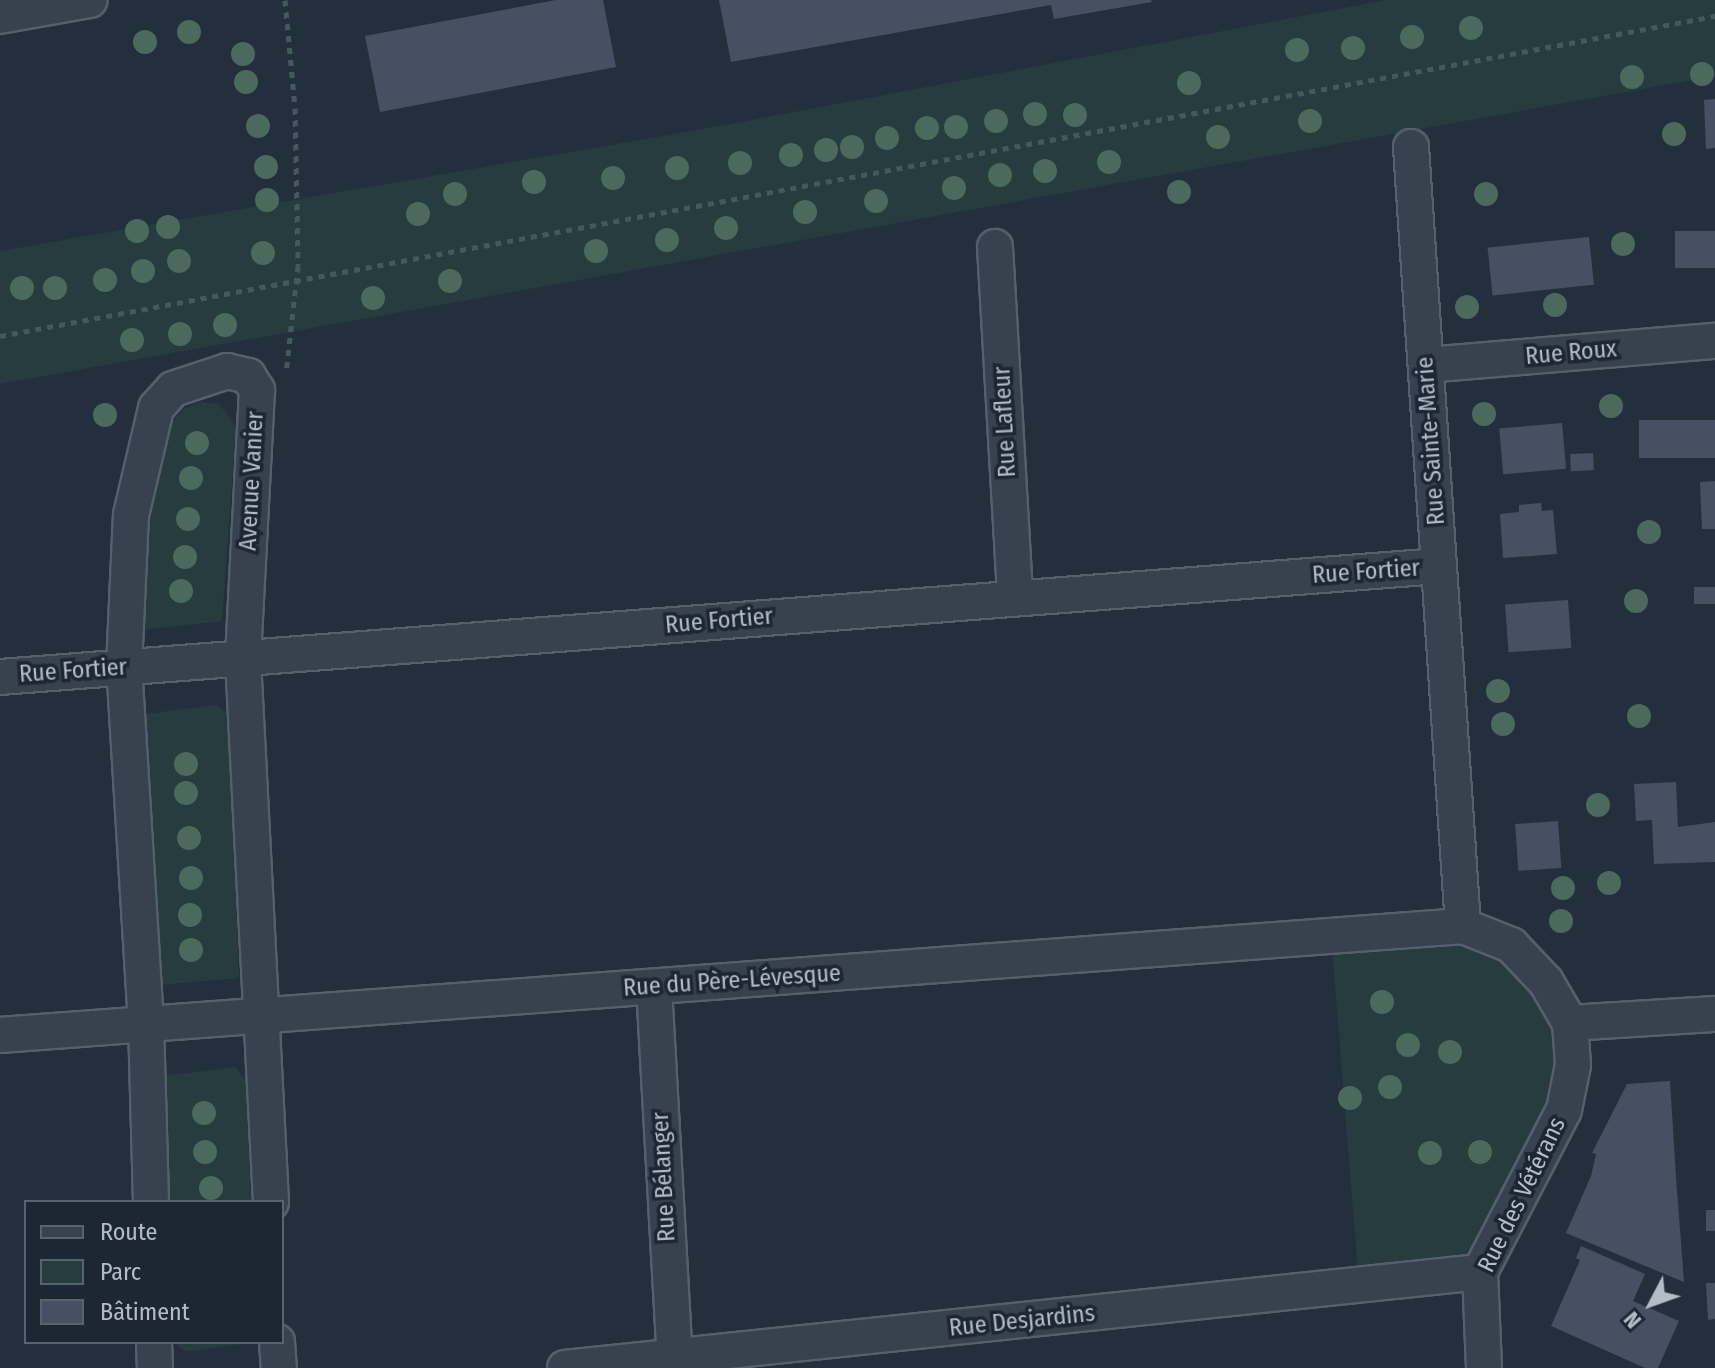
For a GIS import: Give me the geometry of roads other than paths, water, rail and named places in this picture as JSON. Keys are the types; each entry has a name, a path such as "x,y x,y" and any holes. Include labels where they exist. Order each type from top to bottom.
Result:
{"street":[{"path":"0,16 90,0"},
{"name":"Rue Sainte-Marie","path":"1411,147 1463,926"},
{"name":"Rue Lafleur","path":"995,247 1015,597"},
{"name":"Rue Roux","path":"1427,365 1715,341"},
{"name":"Avenue Vanier","path":"151,1200 146,1024 124,668 131,515 156,408 173,389 227,371 248,376 257,390 243,659 271,1200"},
{"name":"Rue Fortier","path":"0,677 1439,566"},
{"path":"1463,926 1511,945 1546,982 1570,1023 1715,1014"},
{"name":"Rue du Père-Lévesque","path":"0,1035 1463,926"},
{"name":"Rue Bélanger","path":"654,987 674,1363"},
{"name":"Rue des Vétérans","path":"1484,1368 1480,1272 1564,1110 1573,1065 1570,1023"},
{"name":"Rue Desjardins","path":"565,1368 674,1363 1480,1272"},
{"path":"154,1344 155,1368"},
{"path":"277,1344 279,1368"}]}
